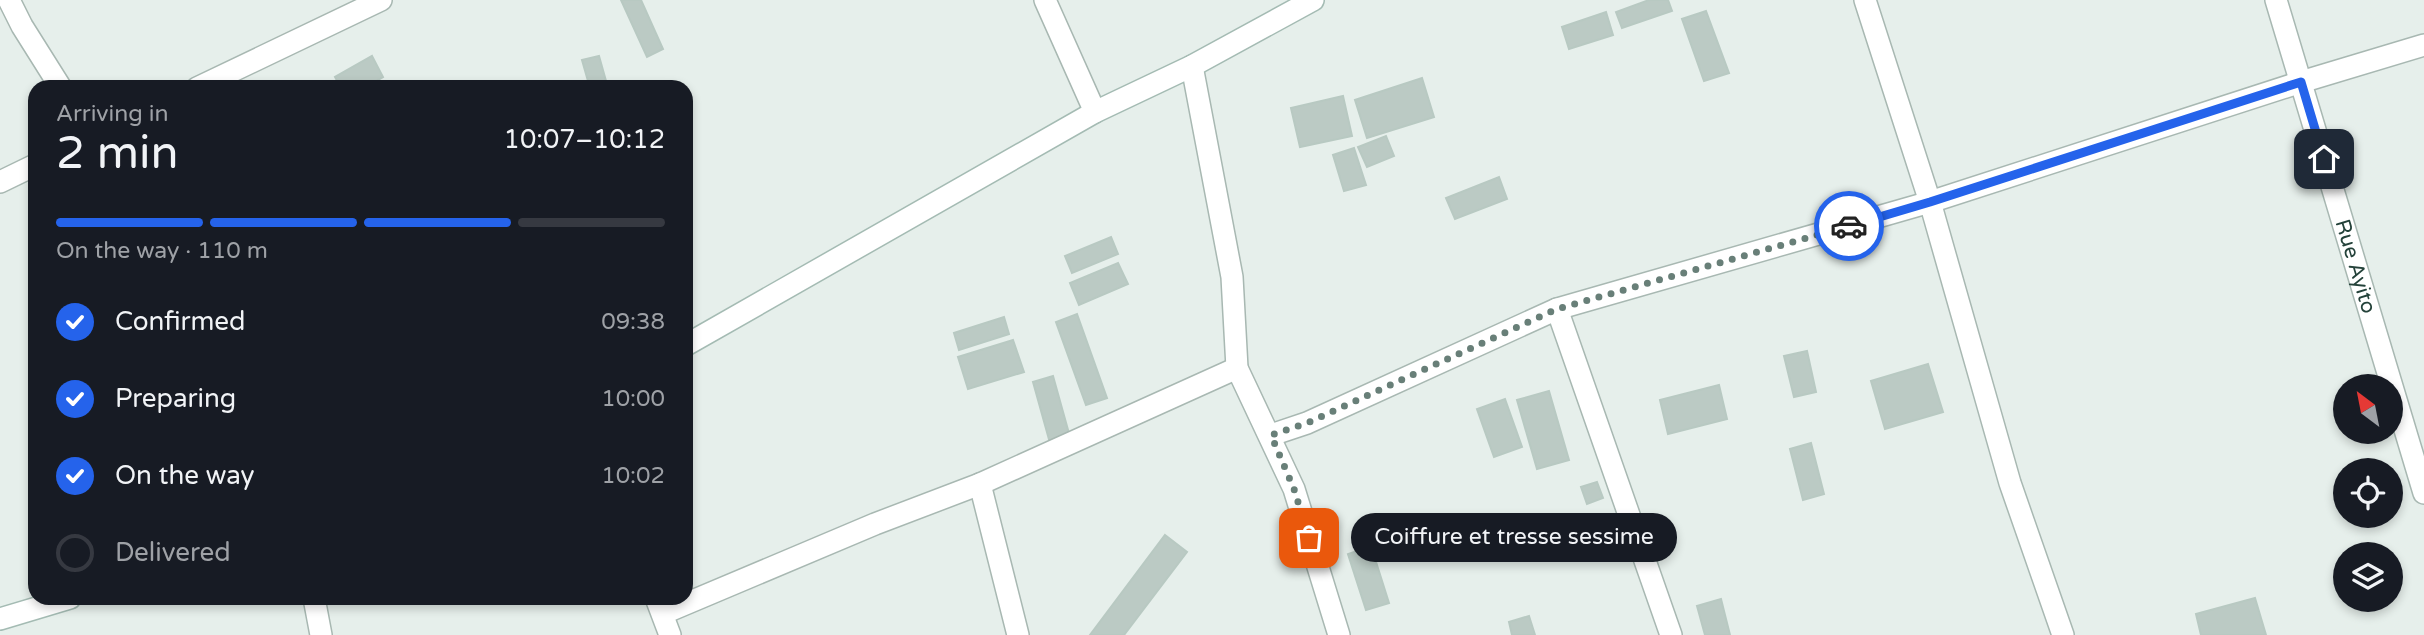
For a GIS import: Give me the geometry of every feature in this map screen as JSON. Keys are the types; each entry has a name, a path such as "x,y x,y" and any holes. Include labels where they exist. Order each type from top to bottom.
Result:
{"street":[{"path":"9,0 56,80"},
{"path":"214,80 381,0"},
{"path":"1045,0 1095,112"},
{"path":"693,341 1095,112 1192,66 1313,0"},
{"path":"1865,0 1930,202 2010,482 2063,635"},
{"name":"Rue Ayito","path":"2276,0 2424,493"},
{"path":"1271,435 1307,423 1557,309 1930,202 2424,45"},
{"path":"1192,66 1232,277 1237,368 1271,435 1294,489 1339,635"},
{"path":"0,182 28,168"},
{"path":"1557,309 1671,635"},
{"path":"693,593 980,484 1237,368"},
{"path":"980,484 1018,635"},
{"path":"0,619 47,605"},
{"path":"315,605 321,635"},
{"path":"660,606 670,635"}],"building":[{"path":"621,0 641,0 663,49 647,57"},
{"path":"1649,0 1668,0 1672,11 1622,28 1616,12"},
{"path":"1706,11 1729,73 1704,81 1682,19"},
{"path":"1606,12 1613,35 1569,49 1562,27"},
{"path":"372,56 383,77 378,80 337,80 335,77"},
{"path":"599,56 606,80 588,80 582,60"},
{"path":"1422,78 1434,117 1367,138 1355,100"},
{"path":"1343,96 1352,136 1300,147 1291,108"},
{"path":"1386,136 1394,156 1367,167 1358,147"},
{"path":"1354,148 1366,185 1344,191 1333,155"},
{"path":"1499,177 1507,199 1455,219 1446,198"},
{"path":"1111,237 1118,254 1072,273 1065,256"},
{"path":"1118,263 1128,284 1079,305 1070,283"},
{"path":"1077,314 1107,398 1086,405 1056,322"},
{"path":"1004,317 1009,334 959,350 954,333"},
{"path":"1013,340 1024,372 968,389 958,357"},
{"path":"1807,351 1816,392 1794,397 1784,356"},
{"path":"1928,364 1943,412 1885,429 1871,381"},
{"path":"1053,376 1070,437 1050,443 1033,382"},
{"path":"1719,385 1727,419 1668,434 1660,400"},
{"path":"1549,391 1569,460 1537,469 1517,400"},
{"path":"1505,399 1522,447 1494,457 1477,409"},
{"path":"1811,443 1824,494 1803,500 1790,449"},
{"path":"1597,482 1603,498 1587,504 1581,487"},
{"path":"1165,535 1187,552 1124,635 1090,635"},
{"path":"1371,546 1389,603 1366,610 1348,554"},
{"path":"2255,598 2266,635 2201,635 2196,614"},
{"path":"1721,599 1730,635 1705,635 1697,606"},
{"path":"1529,616 1535,635 1512,635 1509,622"}],"way so far":[{"path":"1309,538 1294,489 1271,435 1307,423 1557,309 1849,226"}],"place":[{"name":"Coiffure et tresse sessime","path":"1309,538"}],"route":[{"path":"1849,226 2301,82 2324,159"}]}
